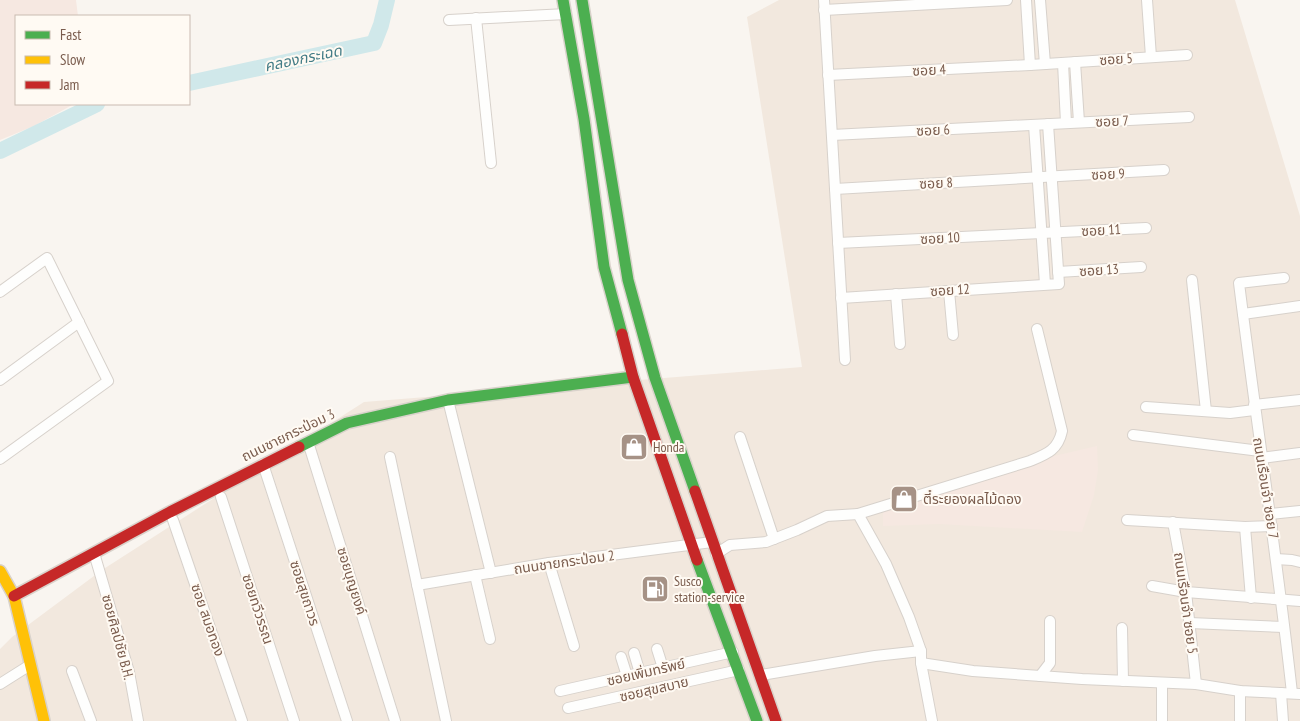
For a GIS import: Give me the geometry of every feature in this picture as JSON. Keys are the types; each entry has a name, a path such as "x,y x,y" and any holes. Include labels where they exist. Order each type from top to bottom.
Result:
{"main road":[{"path":"563,0 584,119 604,267 633,377 691,545 733,652 757,721"},
{"path":"582,0 628,280 655,378 776,721"},
{"name":"ถนนชายกระป่อม 3","path":"14,596 262,464 346,423 448,400 633,377"},
{"path":"0,571 14,596 44,721"}],"street":[{"path":"845,360 824,5 1007,0"},
{"path":"1026,0 1030,65"},
{"path":"1040,0 1044,64"},
{"path":"1147,0 1151,57"},
{"path":"449,20 566,14"},
{"path":"476,18 491,163"},
{"name":"ซอย 5","path":"1044,64 1187,55"},
{"path":"1075,62 1079,122"},
{"path":"1063,63 1066,123"},
{"name":"ซอย 4","path":"828,75 1044,64"},
{"name":"ซอย 7","path":"1034,124 1189,117"},
{"path":"1034,124 1045,284"},
{"name":"ซอย 6","path":"832,135 1034,124"},
{"path":"1048,124 1058,272"},
{"name":"ซอย 9","path":"1038,178 1164,170"},
{"name":"ซอย 8","path":"835,189 1038,178"},
{"name":"ซอย 11","path":"1041,232 1146,228"},
{"name":"ซอย 10","path":"838,243 1041,232"},
{"path":"0,292 47,258 108,381 0,459"},
{"name":"ซอย 13","path":"1058,272 1141,267"},
{"name":"ซอย 12","path":"842,298 1059,284 1058,272"},
{"name":"ถนนเรือนจำ ซอย 7","path":"1284,278 1239,283 1284,627 1296,693"},
{"path":"1192,280 1206,411"},
{"path":"949,290 953,335"},
{"path":"896,294 900,344"},
{"path":"1243,314 1300,306"},
{"path":"0,380 79,322"},
{"path":"716,554 730,545 766,542 826,516 858,514 1030,461 1048,453 1059,442 1062,431 1037,329"},
{"path":"448,400 492,573"},
{"path":"1146,407 1230,413 1254,407 1300,400"},
{"path":"1133,435 1261,455 1300,454"},
{"path":"740,437 774,539"},
{"name":"ซอยบุญยงค์","path":"308,442 395,721"},
{"path":"390,457 446,721"},
{"name":"ซอยสุขถาวร","path":"262,464 347,721"},
{"name":"ซอยทวีวรรณ","path":"221,497 294,721"},
{"path":"1270,514 1300,511"},
{"path":"858,514 886,564 909,617 921,651 921,663 932,721"},
{"name":"ซอย สมอทอง","path":"172,520 242,721"},
{"path":"1127,520 1245,527 1272,526"},
{"name":"ถนนเรือนจำ ซอย 5","path":"1173,522 1186,592 1196,684"},
{"path":"1245,527 1251,598"},
{"name":"ถนนชายกระป่อม 2","path":"417,586 549,563 712,542"},
{"name":"ซอยศิลป์ชัย B.H.","path":"94,553 128,672 138,721"},
{"path":"1276,559 1300,562"},
{"path":"549,563 574,646"},
{"path":"475,575 490,639"},
{"path":"1152,586 1186,592 1300,601"},
{"path":"1040,676 1050,663 1050,621"},
{"path":"1190,623 1284,627"},
{"path":"1122,628 1123,681"},
{"path":"657,649 663,668"},
{"path":"761,675 875,656 921,651"},
{"name":"ซอยเพิ่มทรัพย์","path":"560,691 733,652"},
{"path":"634,653 640,673"},
{"path":"621,657 627,676"},
{"path":"921,663 973,671 1196,684 1240,691 1296,693"},
{"path":"0,684 30,665"},
{"path":"72,670 91,721"},
{"name":"ซอยสุขสบาย","path":"568,708 739,670"},
{"path":"600,682 604,700"},
{"path":"1162,683 1162,721"},
{"path":"1240,691 1240,721"},
{"path":"1280,693 1283,721"}],"shaded area":[{"path":"0,0 76,0 78,15 15,15 15,105 72,105 34,126 0,140"},
{"path":"779,0 1235,0 1300,216 1300,721 0,721 0,649 12,637 102,570 364,402 802,367 747,17"},
{"path":"1097,446 1098,470 1094,495 1082,532 939,524 883,526 883,512 1054,456"}],"waterway":[{"name":"คลองกระเฉด","path":"190,83 374,43 387,0"},
{"name":"คลองกระเฉด","path":"0,151 95,105"}],"traffic: fast":[{"path":"563,0 584,119 604,267 622,334"},
{"path":"582,0 628,280 655,378 695,491"},
{"path":"299,447 347,423 448,400 633,377"},
{"path":"697,560 757,721"}],"traffic: slow":[{"path":"0,571 14,596 44,721"}],"traffic: jam":[{"path":"622,334 633,377 697,560"},
{"path":"14,596 170,512 299,447"},
{"path":"695,491 776,721"}],"place":[{"name":"Honda","path":"634,447"},
{"name":"ตี๋ระยองผลไม้ดอง","path":"904,499"},
{"name":"Susco station-service","path":"655,589"}]}
